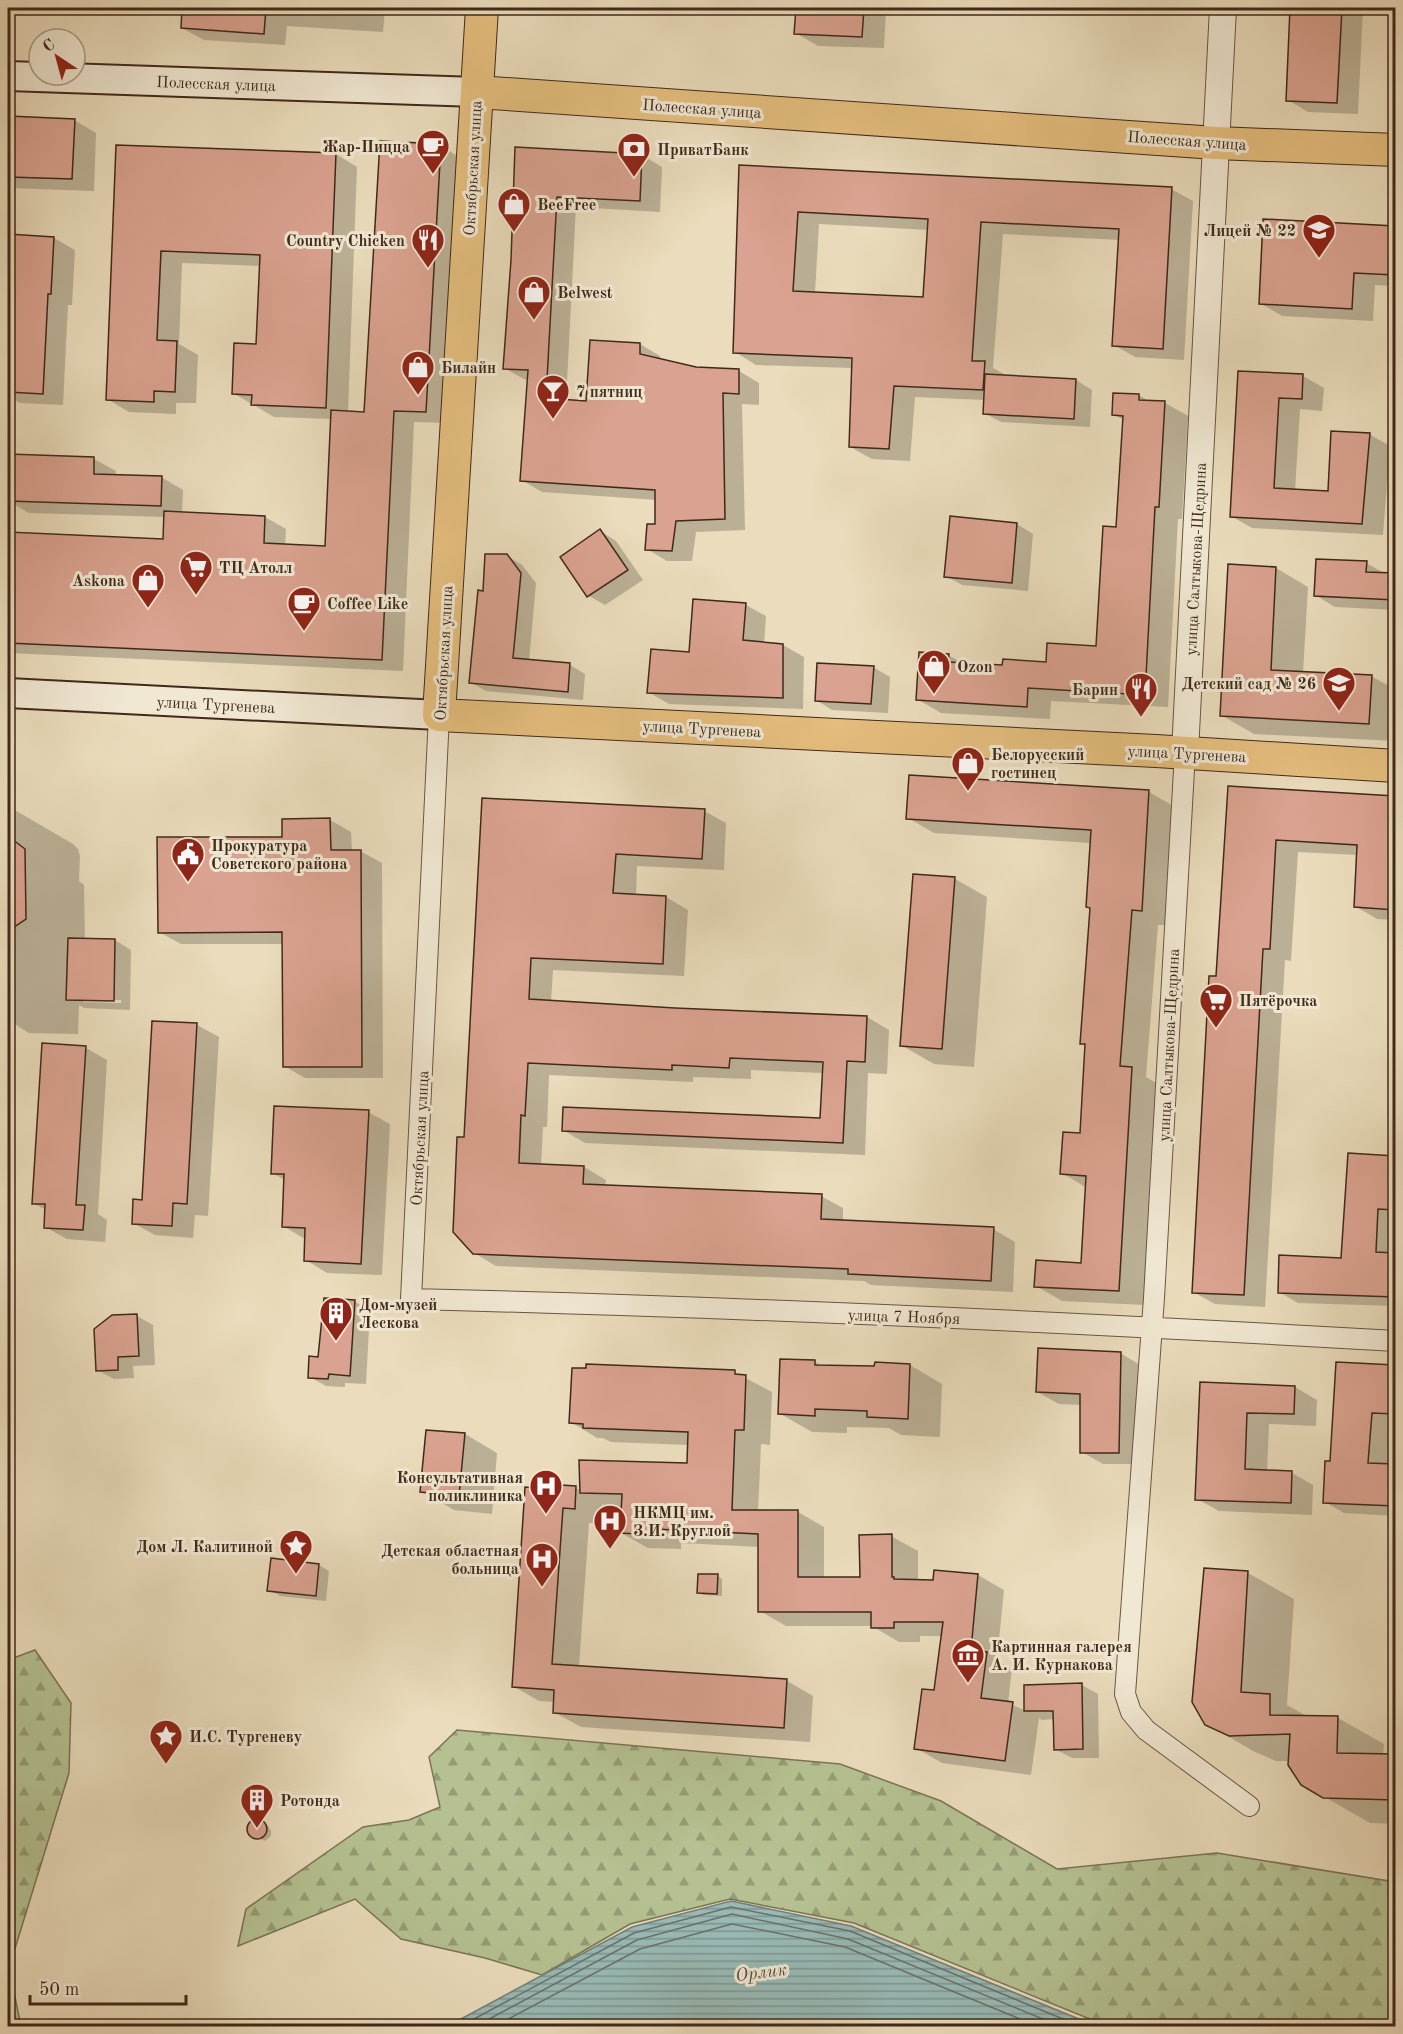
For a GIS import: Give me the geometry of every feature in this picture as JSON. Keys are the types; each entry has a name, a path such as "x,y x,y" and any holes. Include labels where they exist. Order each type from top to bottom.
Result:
{"main road":[{"name":"Октябрьская улица","path":"439,715 482,8"},
{"name":"Полесская улица","path":"8,76 477,92 1216,143 1395,150"},
{"name":"улица Тургенева","path":"8,693 1185,752 1395,766"}],"street":[{"name":"улица Салтыкова-Щедрина","path":"1223,8 1185,752 1152,1327 1125,1694 1131,1712 1146,1730 1249,1806"},
{"name":"Октябрьская улица","path":"411,1299 439,715"},
{"name":"улица 7 Ноября","path":"411,1299 763,1309 1395,1341"}],"green space":[{"path":"35,1650 71,1703 69,1773 9,1968 21,2026 8,2026 8,1660"},
{"path":"457,1730 840,1764 941,1801 1057,1869 1217,1853 1395,1882 1395,2026 1107,2026 854,1923 730,1899 630,1924 542,1975 485,1958 401,1939 355,1899 238,1946 246,1909 363,1827 409,1820 440,1807 429,1757"}],"water":[{"name":"Орлик","path":"731,1901 851,1926 1096,2026 448,2026 632,1927"}],"building":[{"path":"182,8 266,8 264,34 181,28"},
{"path":"796,8 864,8 862,37 794,34"},
{"path":"1290,8 1342,8 1337,103 1286,101"},
{"path":"8,116 75,119 72,179 8,177"},
{"name":"ТЦ Атолл","path":"380,141 441,144 426,412 394,411 382,660 8,643 8,532 163,539 164,511 265,516 264,543 325,546 331,410 364,412"},
{"path":"116,145 336,153 326,408 251,405 252,395 232,394 234,343 256,344 260,255 161,251 157,340 177,341 175,392 154,391 154,402 106,400"},
{"path":"515,147 642,154 640,201 557,197 546,398 586,401 590,340 640,343 640,354 696,367 739,369 739,394 723,393 725,519 676,521 672,551 645,550 647,524 655,524 655,490 520,481 528,370 503,369 511,260"},
{"path":"739,165 1172,187 1163,349 1112,346 1119,229 981,222 972,361 985,361 983,390 894,386 889,449 849,447 852,358 733,353","holes":["798,212 928,219 923,297 793,291"]},
{"path":"1263,219 1395,226 1395,275 1354,273 1352,309 1259,304"},
{"path":"8,234 54,237 51,294 48,294 43,394 8,392"},
{"path":"1238,371 1303,374 1302,399 1279,398 1274,488 1328,491 1331,431 1370,433 1362,524 1230,517"},
{"path":"985,374 1076,379 1074,419 983,414"},
{"path":"1113,393 1139,394 1139,400 1165,401 1159,507 1155,507 1145,695 1028,688 1027,707 916,700 919,652 949,654 948,662 1002,665 1003,659 1046,662 1047,643 1096,646 1103,526 1116,527 1123,416 1112,415"},
{"path":"8,454 94,457 94,474 162,476 161,506 8,501"},
{"path":"950,516 1017,523 1012,583 944,577"},
{"path":"600,529 628,570 587,597 560,557"},
{"path":"485,554 507,554 521,573 513,658 570,663 568,692 469,683 478,590 483,591"},
{"path":"1316,559 1367,561 1366,572 1395,573 1395,600 1314,596"},
{"path":"1228,564 1276,567 1271,670 1372,675 1369,724 1220,716"},
{"path":"693,599 746,603 743,640 783,644 783,698 647,693 651,649 689,652"},
{"path":"817,663 874,666 871,704 815,701"},
{"path":"909,775 1149,790 1142,911 1132,910 1120,1066 1132,1067 1119,1291 1034,1287 1036,1260 1081,1263 1086,1176 1060,1174 1063,1132 1080,1133 1085,1044 1080,1044 1090,908 1086,907 1091,830 906,819"},
{"path":"1228,786 1395,796 1395,910 1354,907 1357,845 1276,840 1270,949 1263,949 1244,1295 1192,1293 1209,976 1216,976"},
{"path":"482,798 705,809 702,859 616,854 613,893 666,896 663,964 531,958 529,999 867,1016 865,1062 847,1061 843,1143 562,1131 563,1107 820,1118 823,1062 730,1058 729,1068 672,1065 672,1070 528,1063 525,1116 521,1115 519,1163 584,1166 583,1184 822,1194 821,1219 994,1227 991,1281 848,1274 848,1269 473,1254 453,1232 457,1137 464,1137"},
{"path":"330,818 331,850 361,850 362,1067 283,1067 282,932 158,933 157,837 282,837 282,819"},
{"path":"8,836 25,849 26,919 8,931"},
{"path":"913,874 955,877 942,1049 900,1046"},
{"path":"68,938 115,939 114,1001 66,1000"},
{"path":"152,1021 197,1023 187,1204 173,1203 172,1226 132,1224 133,1199 142,1200"},
{"path":"42,1043 86,1046 76,1205 85,1205 83,1230 44,1228 45,1204 32,1204"},
{"path":"274,1106 369,1110 361,1264 304,1261 305,1228 282,1227 284,1174 271,1174"},
{"path":"1348,1153 1395,1156 1395,1210 1378,1209 1376,1252 1395,1253 1395,1297 1278,1293 1279,1255 1341,1258"},
{"name":"Дом-музей Лескова","path":"324,1298 355,1300 350,1376 329,1374 328,1379 308,1378 309,1356 318,1357"},
{"path":"137,1314 139,1356 118,1357 118,1370 96,1371 94,1329 112,1315"},
{"path":"1038,1348 1121,1352 1119,1453 1080,1453 1080,1394 1036,1392"},
{"path":"780,1359 815,1360 815,1365 874,1366 875,1362 910,1364 908,1419 867,1417 867,1411 815,1409 815,1416 778,1414"},
{"path":"1336,1362 1395,1365 1395,1414 1372,1413 1368,1463 1395,1464 1395,1506 1323,1503 1325,1461 1330,1461"},
{"path":"586,1364 735,1370 735,1374 746,1375 744,1430 735,1430 732,1510 798,1510 798,1577 860,1577 859,1535 892,1534 892,1577 894,1579 933,1580 934,1570 978,1574 971,1650 987,1652 981,1698 1013,1702 1005,1761 914,1749 922,1689 934,1690 943,1622 894,1622 894,1628 871,1628 871,1612 758,1612 758,1534 655,1529 655,1535 620,1533 622,1494 580,1493 579,1460 687,1463 688,1432 583,1428 583,1424 569,1423 572,1368 586,1368"},
{"path":"1200,1382 1295,1386 1294,1414 1247,1413 1245,1469 1292,1471 1291,1503 1195,1500"},
{"path":"426,1430 465,1433 459,1496 420,1492"},
{"path":"545,1484 576,1486 575,1509 563,1508 552,1664 787,1679 784,1728 553,1713 554,1690 512,1687 525,1487 545,1489"},
{"path":"271,1558 319,1564 316,1596 267,1591"},
{"path":"1204,1568 1248,1571 1241,1692 1270,1694 1270,1715 1338,1716 1337,1753 1395,1754 1395,1800 1323,1798 1301,1785 1288,1765 1290,1734 1229,1736 1205,1725 1192,1702"},
{"path":"698,1574 718,1574 717,1594 697,1593"},
{"path":"1082,1683 1083,1749 1054,1750 1053,1711 1024,1711 1024,1685"},
{"name":"Ротонда","path":"257,1819 264,1822 267,1829 264,1836 257,1839 250,1836 247,1829 250,1822"}],"place":[{"name":"Жар-Пицца","path":"433,175"},
{"name":"ПриватБанк","path":"634,178"},
{"name":"BeeFree","path":"514,233"},
{"name":"Лицей № 22","path":"1319,259"},
{"name":"Country Chicken","path":"428,269"},
{"name":"Belwest","path":"534,321"},
{"name":"Билайн","path":"418,396"},
{"name":"7 пятниц","path":"553,420"},
{"name":"ТЦ Атолл","path":"196,596"},
{"name":"Askona","path":"148,609"},
{"name":"Coffee Like","path":"304,632"},
{"name":"Ozon","path":"934,695"},
{"name":"Детский сад № 26","path":"1339,712"},
{"name":"Барин","path":"1141,718"},
{"name":"Белорусский гостинец","path":"968,792"},
{"name":"Прокуратура Советского района","path":"188,883"},
{"name":"Пятёрочка","path":"1216,1029"},
{"name":"Дом-музей Лескова","path":"336,1342"},
{"name":"Консультативная поликлиника","path":"546,1515"},
{"name":"НКМЦ им. З.И. Круглой","path":"610,1550"},
{"name":"Дом Л. Калитиной","path":"296,1575"},
{"name":"Детская областная больница","path":"542,1588"},
{"name":"Картинная галерея А. И. Курнакова","path":"968,1684"},
{"name":"И.С. Тургеневу","path":"166,1765"},
{"name":"Ротонда","path":"257,1829"}]}
